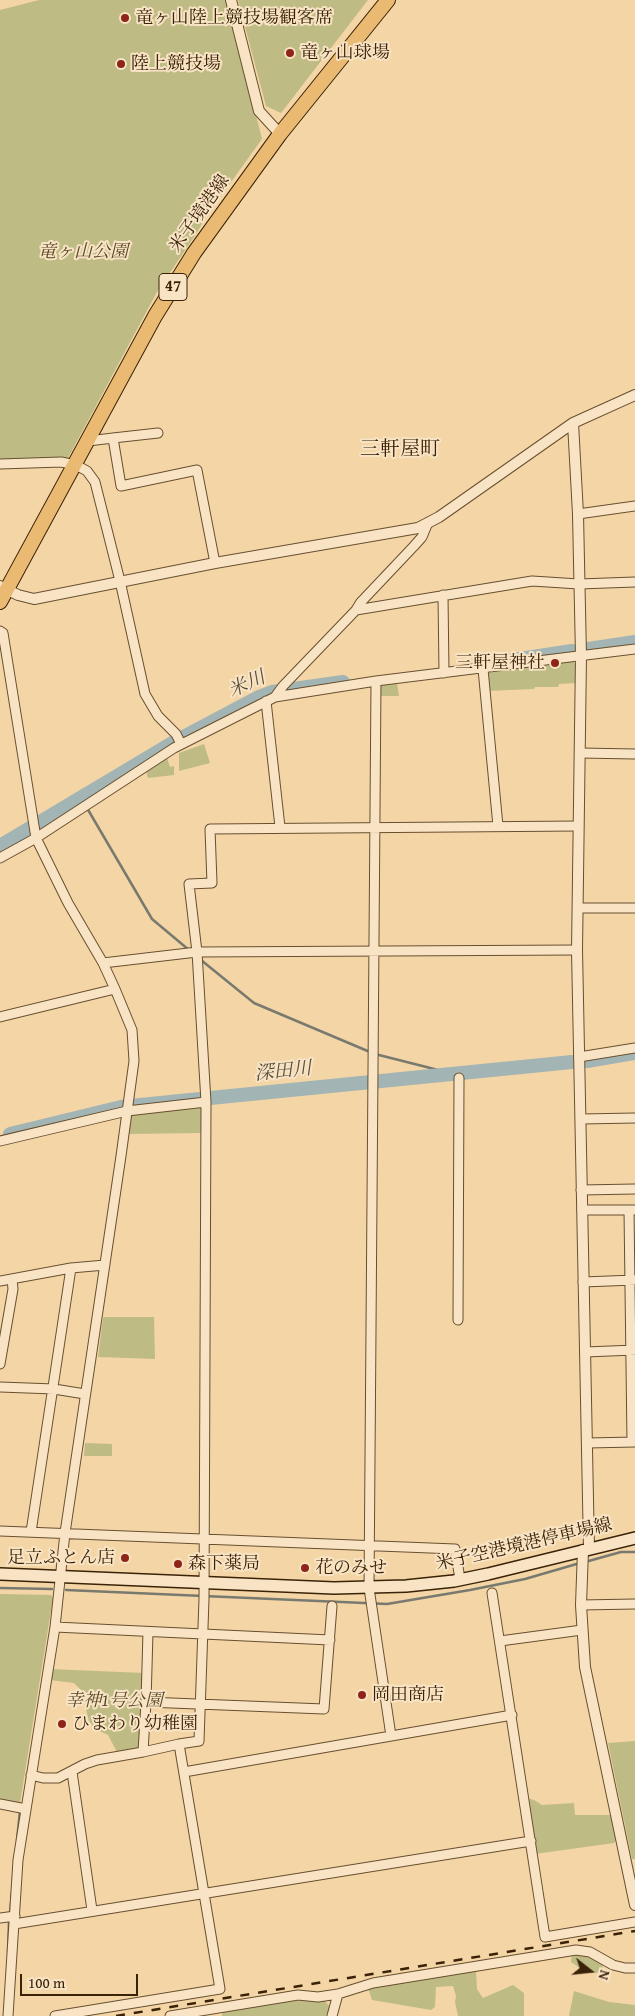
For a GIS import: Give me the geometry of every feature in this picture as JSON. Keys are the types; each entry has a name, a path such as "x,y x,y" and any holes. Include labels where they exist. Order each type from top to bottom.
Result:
{"main road":[{"name":"米子境港線","path":"2,592 76,465 155,316 194,254 280,134 388,0"},
{"name":"米子空港境港停車場線","path":"0,1574 334,1588 406,1586 460,1579 635,1538"}],"street":[{"path":"231,0 259,111 280,134"},
{"path":"2,592 34,599 216,563 418,528 427,525 573,423 635,395"},
{"path":"573,423 578,514 581,656 577,950 587,1443 586,1550 581,1605 582,1630 587,1675 635,1905"},
{"path":"88,441 158,433"},
{"path":"114,438 122,486 197,470 216,563"},
{"path":"0,464 61,462 76,465 87,472 95,482 120,581 145,694 158,716 176,734 181,744"},
{"path":"578,514 635,506"},
{"path":"275,697 283,686 356,610 360,602 422,537 427,525"},
{"path":"356,610 532,581 580,584 635,582"},
{"path":"442,595 444,673"},
{"path":"0,631 3,633 36,838 68,903 103,963 115,989 132,1030 134,1061 65,1533 55,1627 18,1860 8,2016"},
{"path":"0,858 36,838 181,744 275,697 376,681 483,669 635,648"},
{"path":"483,669 498,826"},
{"path":"376,681 369,1588 391,1736"},
{"path":"266,702 280,827"},
{"path":"580,753 635,754"},
{"path":"31,1775 44,1778 58,1778 84,1764 97,1760 198,1740 204,1582 206,1102 197,952 189,884 212,883 210,829 374,826 578,826"},
{"path":"578,908 635,908"},
{"path":"103,963 197,952 577,950"},
{"path":"0,1017 115,989"},
{"path":"579,1057 635,1048"},
{"path":"458,1320 459,1078"},
{"path":"0,1141 127,1111 206,1102"},
{"path":"581,1119 635,1118"},
{"path":"581,1190 635,1189"},
{"path":"582,1210 632,1210 634,1442 587,1443"},
{"path":"0,1281 71,1268 105,1265"},
{"path":"32,1532 71,1268"},
{"path":"0,1364 13,1289 12,1279"},
{"path":"583,1282 632,1280"},
{"path":"585,1352 633,1350"},
{"path":"0,1387 54,1389 85,1394"},
{"path":"0,1531 455,1549 460,1579"},
{"path":"492,1593 545,1936 635,1922"},
{"path":"581,1605 635,1604"},
{"path":"146,1702 324,1709 332,1606"},
{"path":"55,1627 330,1640"},
{"path":"500,1641 582,1630"},
{"path":"143,1752 148,1632"},
{"path":"184,1772 512,1715"},
{"path":"55,2016 220,1989 178,1744"},
{"path":"72,1772 92,1910"},
{"path":"0,1804 26,1809"},
{"path":"0,1918 15,1920 92,1910 531,1841"},
{"path":"170,2016 298,1995 318,1997 338,1994 374,1983 576,1950 590,1952 625,1968 635,1968"},
{"path":"332,2016 338,1994"}],"green space":[{"name":"竜ヶ山公園","path":"39,0 227,0 262,139 211,210 204,204 210,210 157,292 68,458 0,460 0,10"},
{"name":"竜ヶ山球場","path":"238,0 368,0 281,113 266,106"},
{"path":"568,660 573,661 575,664 575,683 559,684 558,687 487,691 486,673"},
{"path":"397,683 399,696 379,696 379,685"},
{"path":"204,744 210,763 179,771 179,753"},
{"path":"167,758 170,767 174,766 174,775 148,778 146,771"},
{"path":"203,1106 202,1133 128,1134 131,1112"},
{"path":"154,1317 155,1359 98,1357 103,1318"},
{"path":"85,1443 112,1444 112,1456 84,1456"},
{"path":"0,1594 51,1595 53,1598 20,1803 18,1804 0,1801"},
{"name":"幸神1号公園","path":"51,1669 144,1673 142,1747 138,1751 118,1754 108,1735 95,1729 89,1721 81,1690 74,1683 50,1680"},
{"path":"635,1741 635,1859 632,1859 608,1743"},
{"path":"527,1798 542,1805 574,1803 575,1815 612,1815 617,1839 614,1843 535,1854"},
{"path":"572,1954 588,1954 603,1965 602,1973 587,1973 571,1962"},
{"path":"476,1971 477,1989 483,1998 513,1985 524,1993 524,2016 458,2016 453,1986 436,1987 435,2007 431,2010 372,2000 368,1988"},
{"path":"574,1991 609,2002 635,2005 635,2016 569,2016"},
{"path":"310,1999 325,2001 330,2007 326,2016 222,2016 223,2010"}],"waterway":[{"name":"米川","path":"588,649 635,642"},
{"name":"米川","path":"513,660 572,651"},
{"name":"米川","path":"0,846 174,742 259,697 272,692 343,682"},
{"path":"87,808 152,919 189,950"},
{"path":"201,960 254,1003 370,1052"},
{"name":"深田川","path":"587,1061 635,1053"},
{"path":"375,1054 458,1075"},
{"name":"深田川","path":"10,1134 121,1107 572,1062"},
{"path":"585,1562 621,1552 635,1552"},
{"path":"66,1590 387,1604 525,1579 580,1563"},
{"path":"0,1588 52,1589"},
{"path":"17,1840 20,1811"},
{"path":"10,1914 12,1892"},
{"path":"8,1952 9,1920"}],"railway":[{"path":"116,2016 635,1931"}],"place":[{"name":"竜ヶ山陸上競技場観客席","path":"125,18"},
{"name":"竜ヶ山球場","path":"290,53"},
{"name":"陸上競技場","path":"121,64"},
{"name":"三軒屋神社","path":"555,663"},
{"name":"足立ふとん店","path":"125,1558"},
{"name":"森下薬局","path":"178,1564"},
{"name":"花のみせ","path":"305,1568"},
{"name":"岡田商店","path":"362,1695"},
{"name":"ひまわり幼稚園","path":"62,1724"}],"district":[{"name":"三軒屋町","path":"400,450"}]}
